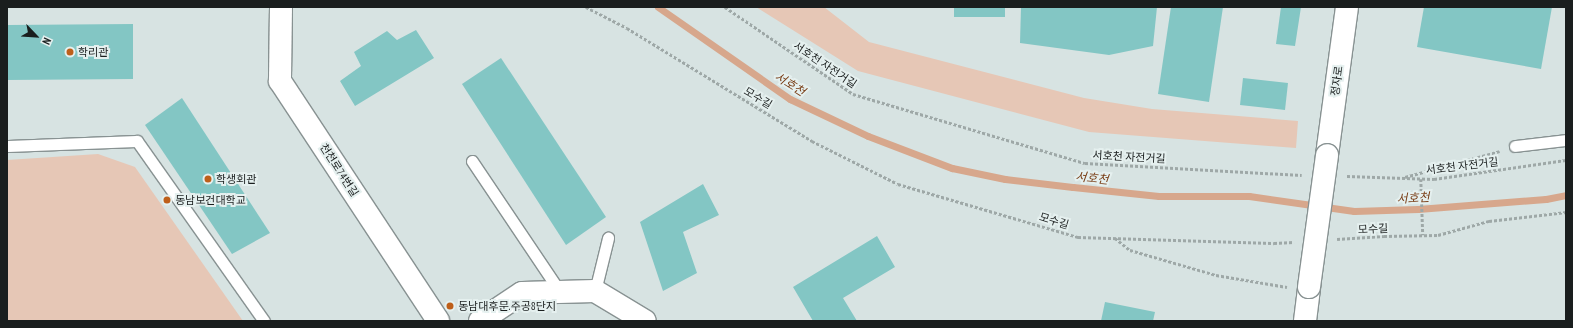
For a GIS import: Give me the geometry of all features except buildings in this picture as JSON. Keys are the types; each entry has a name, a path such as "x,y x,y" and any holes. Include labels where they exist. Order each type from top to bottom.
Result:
{"street":[{"name":"천천로74번길","path":"281,7 280,81 438,321"},
{"name":"정자로","path":"1309,290 1347,7"},
{"path":"1305,321 1309,290"},
{"path":"480,321 522,293 595,291 645,321"}],"lane":[{"path":"1515,146 1566,140"},
{"path":"7,146 137,141 264,321"},
{"path":"472,161 560,292"},
{"path":"595,291 608,238"}],"path":[{"name":"모수길","path":"586,7 627,28 812,141 898,184 1078,237 1274,243 1296,242"},
{"name":"서호천 자전거길","path":"725,7 853,94 1085,163 1309,176"},
{"path":"1402,178 1515,146"},
{"name":"서호천 자전거길","path":"1340,176 1434,179 1566,160"},
{"path":"1420,179 1423,235"},
{"name":"모수길","path":"1333,239 1438,235 1489,221 1566,212"},
{"path":"1114,238 1130,250 1216,275 1309,290"}],"shaded area":[{"path":"756,7 824,7 869,42 1084,98 1152,109 1298,121 1296,148 1089,132 858,71"},
{"path":"98,154 135,167 243,321 7,321 7,160"}],"waterway":[{"name":"서호천","path":"658,7 790,99 868,136 952,168 1005,179 1159,196 1249,196 1354,211 1418,209 1546,199 1566,195"}],"place":[{"name":"학리관","path":"70,52"},
{"name":"학생회관","path":"208,179"},
{"name":"동남보건대학교","path":"167,200"},
{"name":"동남대후문.주공8단지","path":"450,306"}]}
